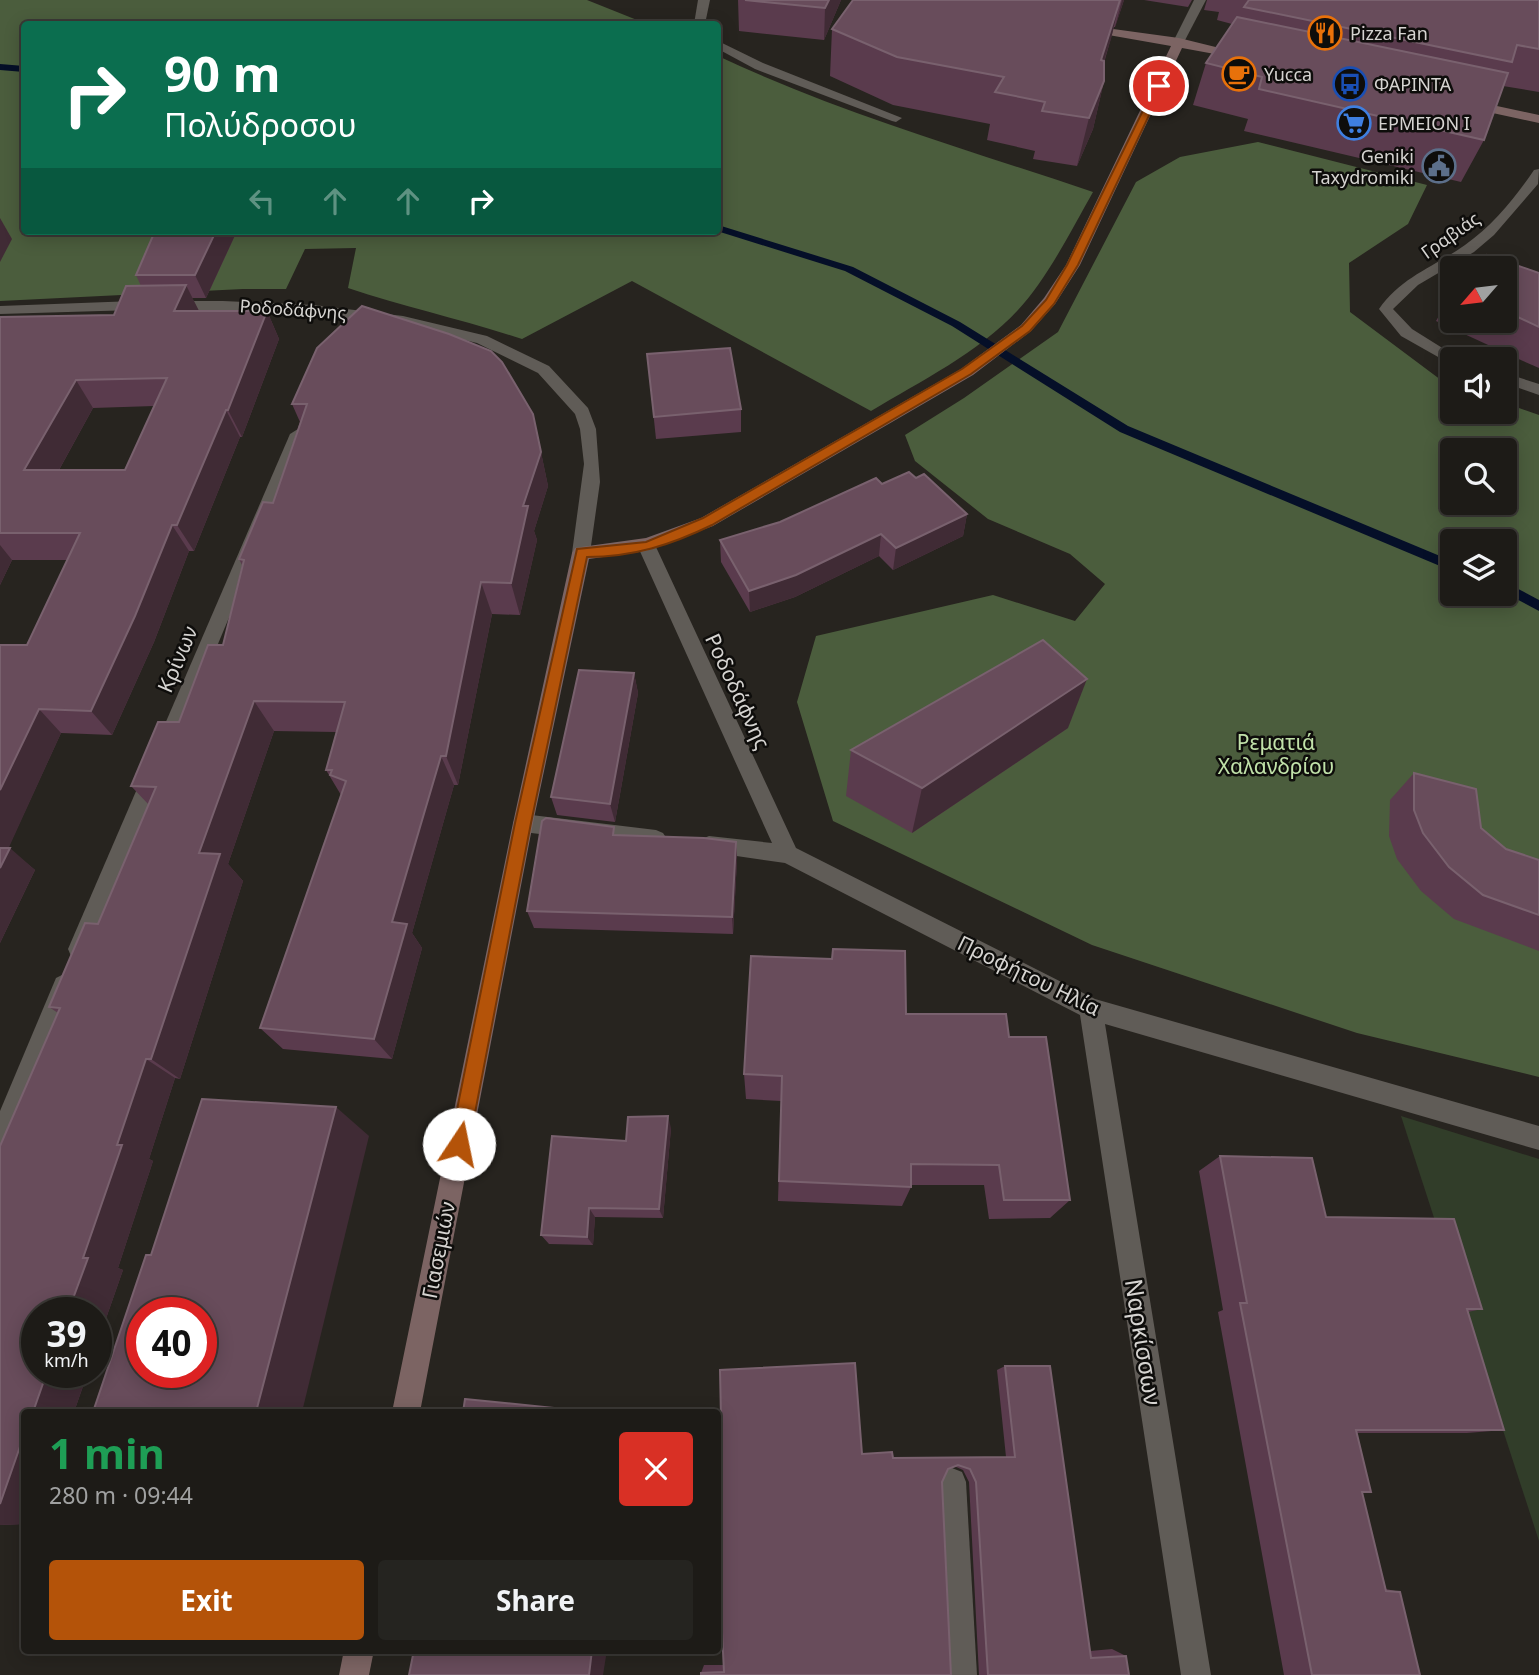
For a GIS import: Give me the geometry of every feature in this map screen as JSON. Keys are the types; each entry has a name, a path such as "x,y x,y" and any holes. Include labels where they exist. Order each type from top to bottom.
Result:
{"street":[{"path":"700,21 704,0"},
{"path":"581,553 647,547 675,538 707,522 967,372 1026,328 1050,301 1073,265 1200,0"},
{"path":"1074,27 1179,42 1255,58"},
{"path":"721,47 759,66 896,118"},
{"path":"1460,102 1539,119"},
{"name":"Γραβιάς","path":"1440,353 1422,344 1394,323 1386,309 1393,295 1492,231 1525,195 1539,173"},
{"name":"Ροδοδάφνης","path":"0,310 186,303 276,306 350,313 462,334 519,353 558,380 581,409 591,435 592,484 581,553"},
{"path":"339,339 350,313"},
{"path":"1517,382 1539,390"},
{"name":"Κρίνων","path":"0,1140 306,416"},
{"name":"Ροδοδάφνης","path":"647,547 788,854"},
{"name":"Γιασεμιών","path":"407,1409 523,823 581,553"},
{"name":"Προφήτου Ηλία","path":"523,823 788,854 1091,1009 1539,1138"},
{"name":"Ναρκίσσων","path":"1091,1009 1196,1675"},
{"path":"952,1482 962,1675"},
{"path":"354,1675 358,1654"}],"green space":[{"path":"0,0 587,0 640,21 21,21 21,235 721,235 721,57 856,113 1093,192 1049,269 1018,310 967,353 871,411 632,281 522,339 348,288 356,248 305,249 286,289 0,301"},
{"name":"Ρεματιά Χαλανδρίου","path":"1258,142 1427,185 1408,224 1349,263 1350,312 1440,379 1440,424 1517,424 1517,407 1539,415 1539,1077 1357,1033 1092,945 833,821 797,702 816,636 993,595 1075,621 1105,584 1070,554 988,519 915,461 905,435 964,398 1058,332 1136,182 1180,157"},
{"path":"1401,1116 1539,1159 1539,1541"}],"building":[{"path":"745,0 829,0 825,8"},
{"path":"853,0 1120,0 1101,60 1104,61 1104,81 1089,118 1042,111 1045,102 995,92 1004,77 897,57 832,29"},
{"path":"1249,0 1539,0 1539,49 1517,45 1512,62 1244,7"},
{"path":"1237,17 1508,73 1484,140 1259,89 1262,77 1206,63"},
{"path":"153,235 214,235 195,275 136,275"},
{"path":"1517,265 1539,273 1539,327 1517,317"},
{"path":"186,285 174,311 267,311 228,410 177,525 172,525 135,616 91,711 39,709 0,790 0,645 27,645 80,533 0,533 0,317 114,315 126,286","holes":["167,378 125,470 24,470 76,380"]},
{"path":"362,306 449,334 491,351 502,362 533,414 541,452 523,506 528,506 511,583 481,582 446,756 441,756 392,922 407,924 374,1039 260,1028 346,781 330,775 332,770 326,770 345,702 254,701 199,853 220,854 151,1059 146,1059 117,1145 122,1145 83,1258 88,1258 74,1297 21,1297 21,1388 41,1388 34,1409 21,1409 21,1444 0,1504 0,1146 60,1008 49,1007 85,923 98,924 156,787 131,786 158,722 179,722 208,645 223,645 244,560 239,559 263,502 273,503 307,404 292,404 317,348"},
{"path":"730,348 741,409 654,417 647,354"},
{"path":"909,472 916,478 924,474 967,514 896,548 881,534 796,575 749,591 720,540 780,522 876,478 882,484"},
{"path":"1043,640 1087,679 922,788 851,750"},
{"path":"579,670 634,673 610,804 551,797"},
{"path":"1414,773 1476,789 1481,828 1506,849 1539,860 1539,915 1483,895 1449,867 1423,833 1414,810"},
{"path":"546,818 614,827 613,835 704,838 736,842 732,917 527,911 542,821"},
{"path":"0,848 10,848 0,868"},
{"path":"833,949 905,951 906,1014 1006,1014 1009,1037 1046,1037 1070,1200 1004,1200 999,1165 911,1164 911,1187 779,1181 782,1076 744,1074 751,956 832,959"},
{"path":"202,1099 336,1107 257,1409 94,1409 101,1388 112,1388 112,1356 126,1314 126,1388 217,1388 217,1297 132,1297 146,1255 151,1255"},
{"path":"668,1116 659,1209 589,1208 587,1237 541,1235 552,1136 626,1141 628,1117"},
{"path":"1220,1156 1312,1158 1326,1217 1454,1219 1482,1309 1467,1309 1504,1430 1356,1430 1371,1492 1362,1492 1386,1591 1400,1592 1420,1675 1312,1675 1240,1303 1247,1303"},
{"path":"855,1363 862,1454 892,1452 893,1458 1015,1457 1005,1366 1050,1366 1091,1658 1126,1656 1129,1675 988,1675 976,1482 970,1469 958,1465 948,1469 942,1482 951,1675 701,1675 724,1672 721,1611 720,1370"},
{"path":"465,1399 563,1409 463,1409"},
{"path":"413,1654 592,1654 589,1675 409,1675"}],"waterway":[{"path":"0,67 21,69"},
{"path":"721,229 849,269 956,324 1124,429 1440,561"},
{"path":"1517,594 1539,606"}],"place":[{"name":"Pizza Fan","path":"1325,33"},
{"name":"Yucca","path":"1239,74"},
{"name":"ΦΑΡΙΝΤΑ","path":"1350,84"},
{"name":"ΕΡΜΕΙΟΝ Ι","path":"1354,123"},
{"name":"Geniki Taxydromiki","path":"1439,166"}],"route":[{"path":"459,1144 523,823 581,553 647,547 675,538 707,522 967,372 1026,328 1050,301 1073,265 1159,86"}]}
